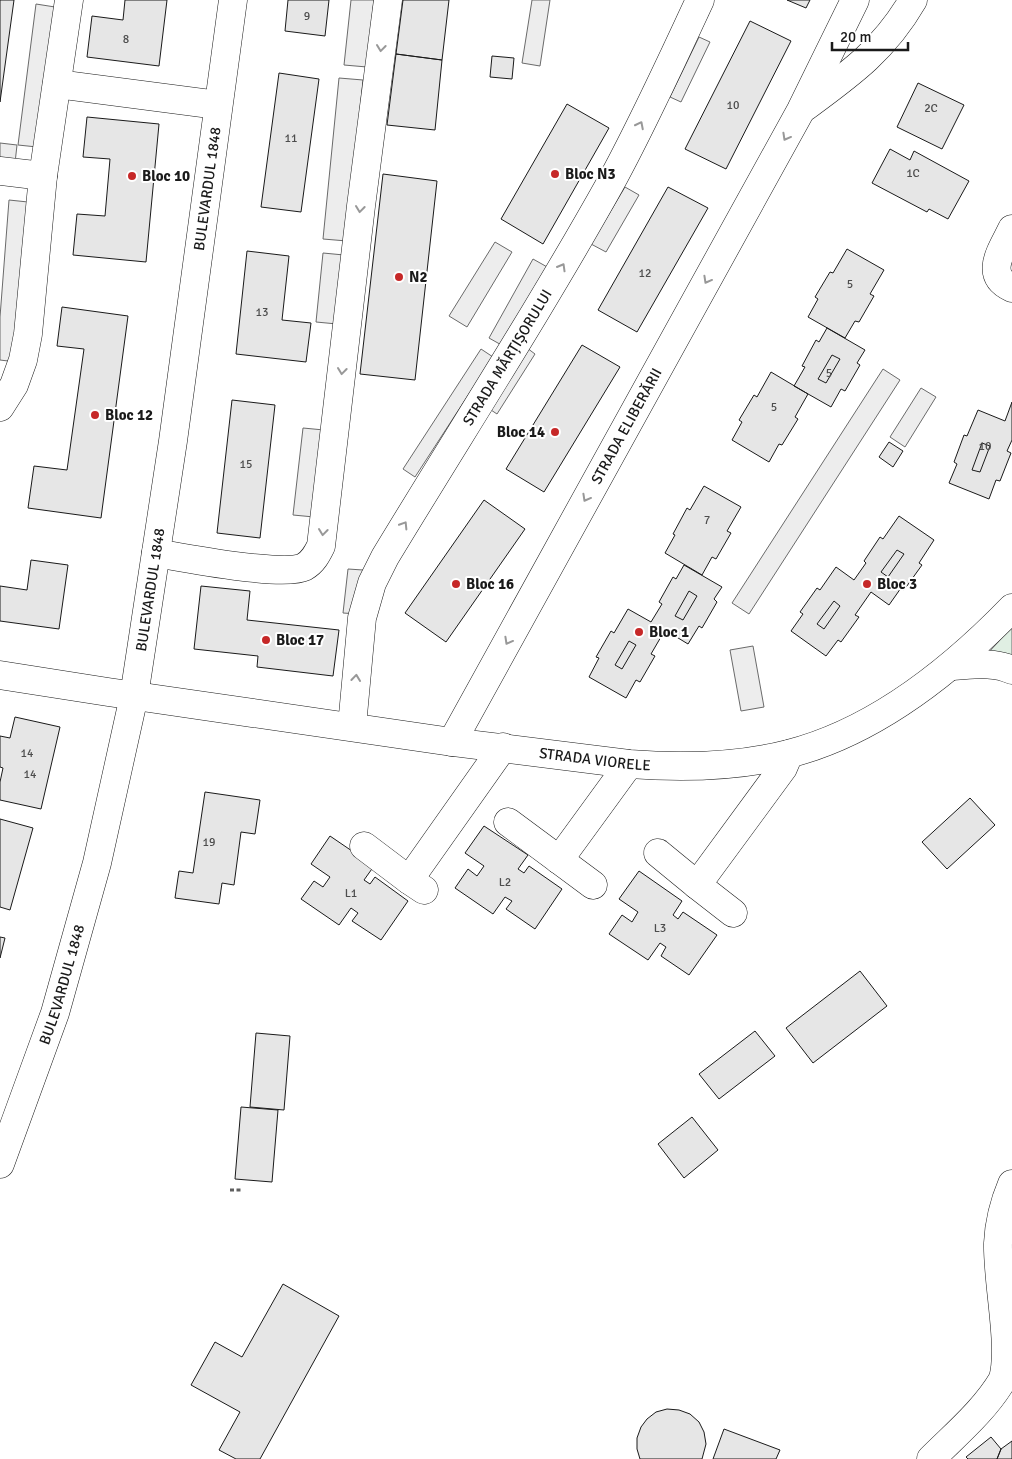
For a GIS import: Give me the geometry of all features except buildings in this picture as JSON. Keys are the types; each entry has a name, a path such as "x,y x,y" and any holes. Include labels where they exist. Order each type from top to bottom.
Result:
{"street":[{"path":"0,407 14,385 23,360 28,334 43,176 69,0"},
{"name":"BULEVARDUL 1848","path":"0,1164 64,984 97,863 134,696 174,431 233,0"},
{"path":"156,554 273,570 293,570 314,560 321,546 361,206 388,0"},
{"name":"STRADA MĂRȚIȘORULUI","path":"352,726 362,618 372,583 380,565 509,358 611,183 700,0"},
{"name":"STRADA ELIBERĂRII","path":"452,742 801,110 855,0"},
{"name":"STRADA ELIBERĂRII","path":"801,110 848,76 872,55 896,27 913,0"},
{"path":"57,84 218,105"},
{"path":"0,171 43,176"},
{"path":"1012,229 996,262 996,273 1004,284 1012,288"},
{"name":"STRADA VIORELE","path":"0,675 452,742 629,764 699,766 744,763 789,754 856,728 890,710 951,666 1012,608"},
{"path":"951,666 988,664 1012,670"},
{"path":"364,846 417,885 503,748"},
{"path":"697,885 783,768 789,754"},
{"path":"560,860 629,764"},
{"path":"508,822 594,885"},
{"path":"658,853 732,913"},
{"path":"930,1459 984,1405 1003,1378 1008,1364 1010,1345 998,1244 1000,1216 1012,1184"}],"path":[{"path":"230,1190 243,1190"}],"green space":[{"path":"1012,627 1012,656 988,653"}],"shaded area":[{"path":"351,0 374,0 367,67 344,65"},
{"path":"532,0 550,0 540,66 522,63"},
{"path":"36,4 55,7 37,147 18,145"},
{"path":"699,37 710,42 681,102 670,97"},
{"path":"339,78 363,80 347,241 323,239"},
{"path":"0,143 17,145 15,163 0,161"},
{"path":"625,187 639,195 606,252 591,244"},
{"path":"9,200 28,202 16,362 0,360 0,317"},
{"path":"495,242 512,252 467,327 449,316"},
{"path":"323,253 344,255 337,324 316,322"},
{"path":"533,259 549,268 505,347 489,338"},
{"path":"527,348 535,354 497,414 488,408"},
{"path":"481,349 493,357 415,477 403,469"},
{"path":"883,369 900,380 749,614 732,603"},
{"path":"921,388 936,397 905,447 890,437"},
{"path":"303,428 324,430 314,517 293,515"},
{"path":"348,569 363,570 358,614 343,613"},
{"path":"753,646 764,707 741,711 730,650"}],"place":[{"name":"Bloc N3","path":"555,174"},
{"name":"Bloc 10","path":"132,176"},
{"name":"N2","path":"399,277"},
{"name":"Bloc 12","path":"95,415"},
{"name":"Bloc 14","path":"555,432"},
{"name":"Bloc 16","path":"456,584"},
{"name":"Bloc 3","path":"867,584"},
{"name":"Bloc 1","path":"639,632"},
{"name":"Bloc 17","path":"266,640"}]}
